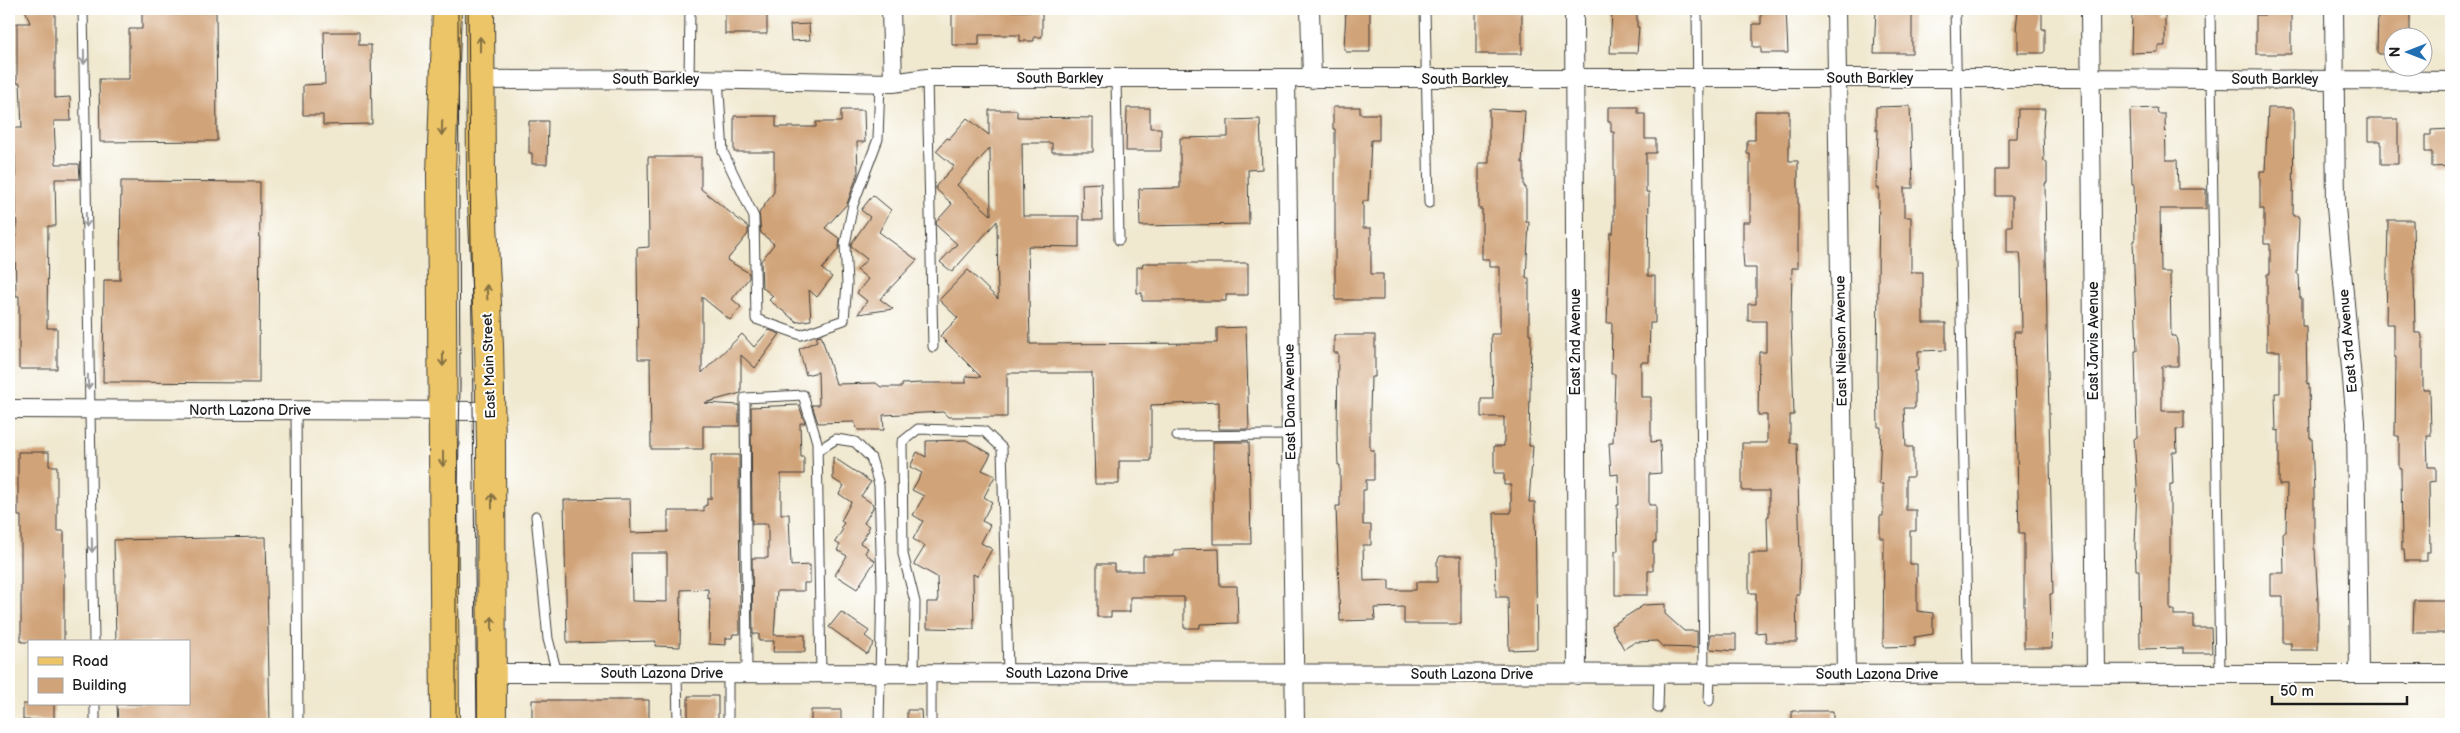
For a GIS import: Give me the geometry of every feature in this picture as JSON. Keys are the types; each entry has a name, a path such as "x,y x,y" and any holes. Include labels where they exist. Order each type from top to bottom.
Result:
{"main road":[{"path":"445,724 441,173 447,9"},
{"name":"East Main Street","path":"480,9 482,190 491,411 492,724"}],"street":[{"path":"886,82 891,9"},
{"path":"1310,9 1312,79"},
{"name":"East 2nd Avenue","path":"1574,9 1577,674"},
{"name":"East Nielson Avenue","path":"1836,9 1846,674"},
{"name":"East Jarvis Avenue","path":"2090,9 2096,674"},
{"name":"East 3rd Avenue","path":"2334,9 2336,207 2356,422 2359,674"},
{"name":"South Barkley","path":"480,80 718,79 886,82 927,78 2091,78 2451,81"},
{"name":"East Dana Avenue","path":"1286,79 1295,724"},
{"name":"North Lazona Drive","path":"9,409 491,411"},
{"name":"South Lazona Drive","path":"492,673 2451,674"}],"lane":[{"path":"83,9 94,640"},
{"path":"689,79 690,9"},
{"path":"1426,9 1429,202"},
{"path":"1697,9 1707,674 1709,701"},
{"path":"1955,9 1968,674"},
{"path":"2210,9 2220,674"},
{"path":"927,78 933,347"},
{"path":"1116,78 1119,240"},
{"path":"718,79 723,152 754,217 756,319 802,335 844,320 847,284 845,244 853,205 878,138 886,82"},
{"path":"746,674 745,398 803,395 817,442 821,674"},
{"path":"296,410 298,724"},
{"path":"931,724 922,673 915,602 903,554 902,442 918,429 984,431 1002,448 1008,673"},
{"path":"1177,436 1291,435"},
{"path":"817,451 836,439 855,442 871,458 879,485 882,584 879,724"},
{"path":"536,516 548,640 557,673"},
{"path":"677,674 678,724"},
{"path":"728,674 728,724"},
{"path":"1658,708 1659,674"},
{"path":"95,706 95,724"}],"building":[{"path":"25,9 55,9 55,98 70,97 71,121 54,121 56,164 79,164 80,179 55,179 56,226 48,226 47,328 57,328 57,369 19,369 19,296 16,296 15,155 13,155 12,128 22,128 20,83 17,83 17,23 30,23"},
{"path":"142,9 216,9 217,141 100,142 99,79 129,79 129,29 142,29"},
{"path":"725,9 767,9 767,34 725,34"},
{"path":"1346,9 1370,9 1370,52 1346,52 1344,49"},
{"path":"1476,9 1522,9 1522,54 1476,54"},
{"path":"1612,9 1637,9 1637,27 1639,27 1637,53 1610,53"},
{"path":"1761,9 1786,9 1788,53 1761,53 1761,47 1753,47 1753,24 1761,24"},
{"path":"1876,9 1912,9 1912,53 1874,53"},
{"path":"2018,9 2042,9 2042,29 2045,29 2045,51 2043,53 2018,53 2018,30 2016,30"},
{"path":"2132,9 2158,9 2158,14 2165,14 2165,46 2158,46 2158,52 2131,53"},
{"path":"2266,9 2291,9 2291,54 2256,54 2256,15 2266,15"},
{"path":"2378,9 2410,9 2410,28 2382,28 2382,54 2377,52"},
{"path":"1042,11 1042,37 1034,37 1034,41 1020,41 1020,35 979,35 979,45 952,45 952,13"},
{"path":"809,24 810,40 791,41 790,25"},
{"path":"324,32 359,32 359,45 371,45 372,124 323,125 323,115 303,115 303,85 325,84"},
{"path":"1910,106 1913,188 1904,188 1904,217 1911,217 1911,272 1923,272 1923,323 1946,323 1946,350 1918,351 1918,371 1915,371 1915,408 1904,408 1906,447 1913,447 1913,477 1906,477 1906,510 1916,510 1916,531 1910,531 1910,564 1917,564 1917,611 1933,613 1933,634 1915,637 1915,646 1883,647 1884,538 1880,538 1880,516 1883,516 1883,484 1879,484 1881,427 1878,427 1877,371 1879,188 1876,188 1878,130 1876,130 1876,107"},
{"path":"1333,107 1360,107 1360,114 1379,114 1379,140 1371,140 1368,201 1363,201 1363,228 1371,228 1371,274 1383,274 1383,300 1335,300 1335,129 1333,129"},
{"path":"1608,107 1638,107 1638,114 1645,114 1645,139 1656,139 1656,153 1646,153 1646,192 1649,192 1648,276 1655,276 1655,323 1650,323 1649,362 1641,362 1641,397 1651,397 1651,442 1660,441 1661,473 1649,474 1649,505 1656,505 1656,542 1653,542 1653,571 1648,571 1648,595 1615,595 1615,551 1618,551 1617,505 1619,505 1618,474 1611,475 1609,443 1613,443 1615,374 1611,374 1612,323 1607,323 1610,233 1613,233 1614,221 1614,132 1611,132 1611,122 1608,122"},
{"path":"1127,108 1150,108 1150,128 1161,128 1161,151 1126,151"},
{"path":"2157,108 2158,114 2165,114 2166,160 2177,160 2178,189 2206,189 2206,209 2160,209 2161,272 2170,272 2171,336 2176,336 2178,347 2178,366 2162,366 2162,411 2184,411 2184,429 2176,429 2177,452 2172,452 2173,484 2170,484 2170,610 2174,610 2174,615 2194,615 2194,628 2211,628 2212,653 2183,653 2183,648 2140,649 2139,570 2136,570 2135,545 2137,484 2134,439 2137,437 2135,351 2137,351 2133,241 2135,241 2134,184 2132,184 2130,111 2132,109"},
{"path":"2268,108 2293,108 2294,111 2293,216 2298,216 2299,219 2297,274 2299,274 2300,298 2302,298 2302,326 2306,326 2307,384 2309,383 2310,438 2312,438 2318,650 2291,650 2291,643 2283,643 2283,596 2271,596 2271,573 2284,573 2283,532 2286,532 2287,485 2279,485 2279,430 2276,431 2275,393 2280,393 2280,351 2267,351 2267,274 2270,274 2270,244 2264,244 2264,209 2260,209 2260,171 2265,171"},
{"path":"1489,109 1525,111 1522,163 1524,163 1524,187 1526,187 1526,222 1529,222 1526,278 1529,278 1529,334 1531,334 1529,446 1533,446 1529,502 1535,502 1537,649 1509,650 1508,597 1496,597 1494,513 1511,513 1511,485 1504,485 1504,473 1494,473 1494,446 1504,446 1504,417 1481,417 1481,399 1493,399 1491,334 1500,334 1500,267 1489,267 1489,259 1482,259 1482,209 1479,209 1479,163 1489,163"},
{"path":"2018,109 2045,109 2043,131 2044,161 2047,163 2047,183 2045,183 2053,594 2050,594 2052,648 2024,648 2024,533 2019,533 2014,332 2022,332 2021,263 2020,253 2007,253 2007,226 2012,226 2012,196 1996,196 1996,170 2008,170 2008,138 2017,138"},
{"path":"841,110 864,110 865,142 857,142 858,173 847,204 825,228 840,239 839,248 822,269 832,277 817,297 809,290 811,320 797,322 769,300 773,296 762,287 761,261 774,244 761,233 759,213 774,192 774,152 734,152 734,116 776,116 776,127 816,127 816,122 841,122"},
{"path":"989,110 1017,110 1017,117 1093,118 1093,152 1052,152 1052,143 1022,143 1023,216 1079,216 1079,247 1028,246 1030,344 1217,343 1217,328 1246,327 1249,429 1219,429 1219,402 1151,405 1151,461 1119,461 1119,484 1095,484 1092,373 1007,373 1007,417 948,417 943,412 883,415 884,430 858,430 854,422 818,423 812,405 819,405 818,372 806,375 799,349 817,341 817,336 821,335 836,384 876,383 881,387 902,387 902,384 966,383 966,376 981,377 940,336 958,318 939,300 968,270 998,299 997,221 952,272 940,262 957,244 937,226 936,222 952,204 936,189 936,186 954,166 936,151 967,118 989,135","holes":["990,148 991,215 957,185"]},
{"path":"1755,111 1789,111 1789,161 1798,161 1798,268 1792,268 1791,321 1794,415 1790,415 1790,443 1797,443 1800,553 1799,594 1796,594 1797,642 1766,642 1765,632 1756,633 1756,593 1749,593 1749,553 1768,553 1767,517 1769,516 1769,491 1742,491 1742,443 1767,443 1767,415 1758,415 1759,352 1766,352 1766,321 1748,321 1748,304 1756,304 1756,268 1744,268 1743,254 1743,222 1750,222 1750,154 1747,154 1747,140 1755,140"},
{"path":"1260,119 1262,169 1248,170 1249,224 1140,226 1139,189 1180,188 1180,138 1228,137 1228,120"},
{"path":"2368,119 2398,119 2398,164 2381,164 2381,141 2368,141"},
{"path":"529,121 548,121 547,164 532,164 532,153 529,153"},
{"path":"2451,129 2451,166 2432,167 2432,152 2425,152 2425,135 2431,135 2431,130"},
{"path":"648,157 701,157 701,189 748,227 748,234 727,260 749,273 749,278 732,299 741,307 730,320 702,297 702,373 742,334 754,347 769,330 780,334 755,368 741,355 741,393 704,403 739,405 739,426 703,426 703,449 651,449 650,359 638,359 637,248 649,247"},
{"path":"121,181 260,182 259,383 103,382 104,280 120,280"},
{"path":"1101,183 1102,220 1083,220 1082,184"},
{"path":"873,195 891,210 879,232 917,260 880,299 893,309 858,314 867,301 857,293 868,279 857,270 867,259 851,247 851,244 870,217 861,210"},
{"path":"2388,220 2413,220 2415,333 2421,333 2423,341 2423,390 2430,390 2431,436 2427,436 2428,467 2436,467 2436,481 2429,482 2430,552 2427,552 2427,561 2405,561 2404,550 2402,550 2401,468 2399,468 2399,436 2395,436 2396,357 2394,357 2394,324 2386,324"},
{"path":"1143,263 1248,263 1248,295 1226,295 1226,301 1142,301 1142,293 1137,293 1137,267 1142,267"},
{"path":"1334,335 1375,335 1375,377 1371,377 1370,412 1370,450 1374,450 1374,480 1366,480 1366,490 1363,490 1363,525 1371,525 1371,545 1363,545 1364,581 1389,580 1389,590 1416,590 1416,582 1437,582 1437,562 1440,556 1461,556 1461,624 1404,624 1404,607 1374,608 1375,620 1340,621 1336,506 1340,506 1340,465 1338,465 1337,433 1338,353 1334,353"},
{"path":"799,405 805,423 800,423 801,457 804,457 804,474 781,474 781,514 789,514 791,566 810,565 810,583 804,583 804,591 777,591 774,635 805,635 805,652 773,652 774,641 759,641 759,634 753,634 752,558 768,558 768,524 752,524 751,407"},
{"path":"966,440 991,454 982,470 995,476 984,497 992,502 982,521 990,525 981,543 992,549 977,576 973,574 974,629 927,628 927,602 938,602 937,577 914,564 925,546 913,539 923,521 913,515 924,496 912,490 922,473 910,467 917,452 926,457 926,441"},
{"path":"1213,442 1249,442 1251,544 1213,544"},
{"path":"18,452 49,452 49,466 57,466 57,531 64,531 64,640 28,640 28,642 21,642 21,516 18,516"},
{"path":"711,455 739,455 740,634 733,634 732,638 726,638 726,645 709,644 710,598 708,599 708,589 681,590 680,647 655,646 656,641 567,643 564,500 630,499 631,533 668,532 668,511 704,511 707,499 711,499","holes":["631,553 667,553 667,602 632,601"]},
{"path":"833,457 871,482 861,496 873,504 873,508 864,523 869,526 867,529 869,530 860,543 868,548 865,553 875,561 857,589 835,575 847,556 837,550 840,545 835,542 843,529 841,527 844,523 841,521 851,502 839,494 844,486 833,479"},
{"path":"266,537 270,724 118,724 117,706 190,706 190,640 116,640 114,540"},
{"path":"1219,549 1220,586 1237,586 1238,623 1200,624 1200,628 1184,628 1184,597 1130,597 1130,612 1111,612 1111,617 1097,617 1097,564 1114,564 1114,571 1143,571 1143,556 1174,556 1174,550"},
{"path":"2414,600 2451,600 2451,633 2413,633"},
{"path":"1665,604 1665,614 1684,631 1697,631 1697,648 1663,647 1657,641 1635,642 1624,649 1611,626 1644,605"},
{"path":"841,612 869,631 865,636 874,643 867,654 829,627"},
{"path":"1710,634 1736,634 1736,651 1710,649"},
{"path":"688,696 718,696 718,724 688,724"},
{"path":"532,700 649,700 649,724 532,724"},
{"path":"23,704 28,704 28,706 54,706 54,720 23,720"},
{"path":"811,710 841,710 841,724 811,724"},
{"path":"907,710 921,710 922,724 907,724"},
{"path":"1792,711 1833,711 1833,724 1792,724"}],"tram line":[{"path":"456,724 456,596 460,386 458,9"},
{"path":"468,9 477,724"}]}
